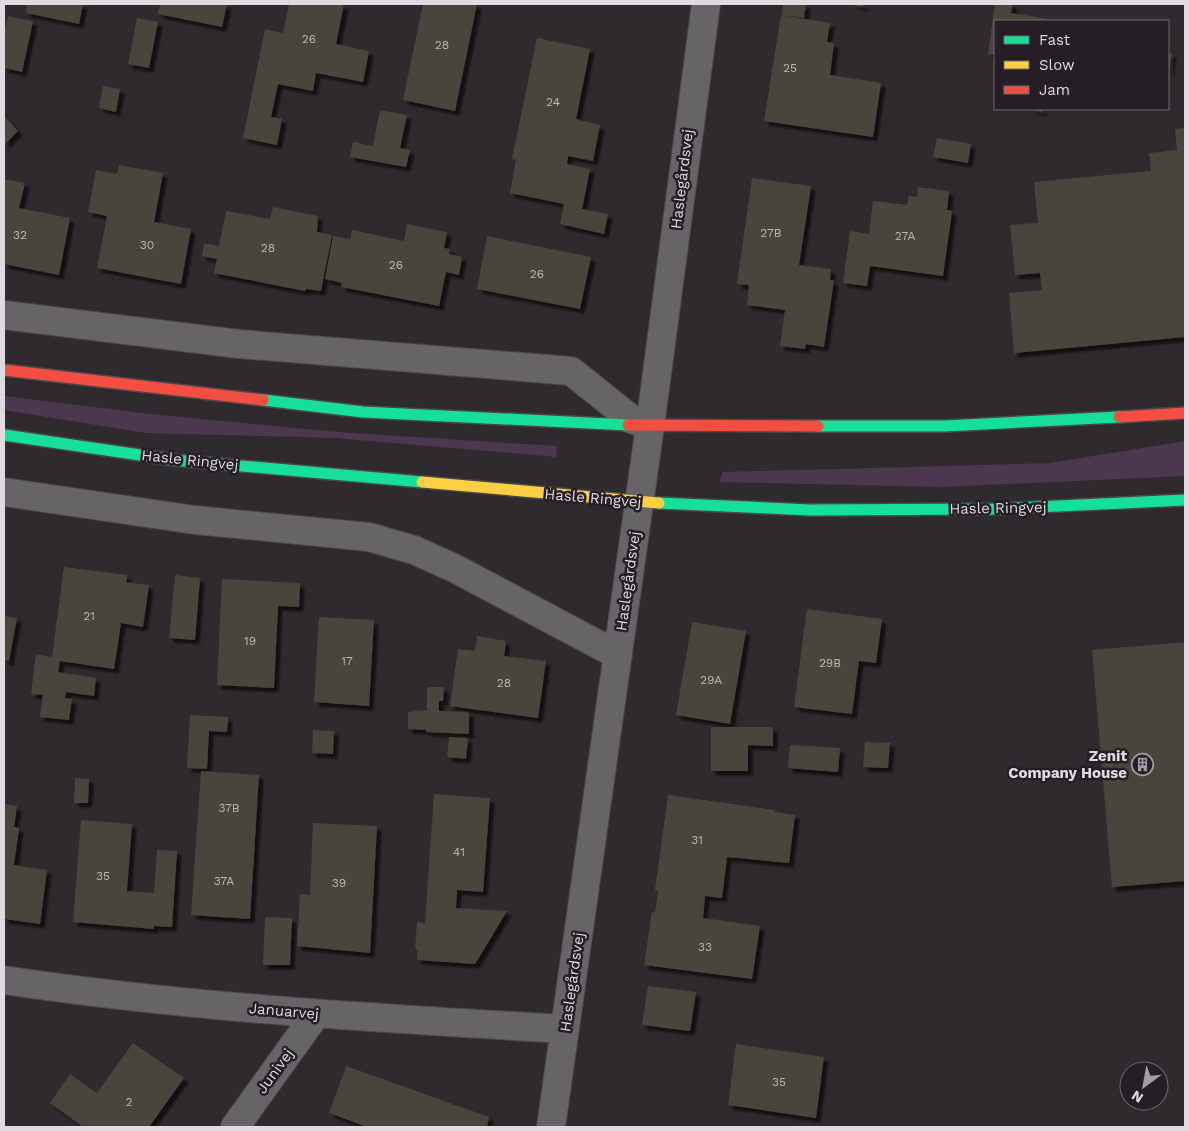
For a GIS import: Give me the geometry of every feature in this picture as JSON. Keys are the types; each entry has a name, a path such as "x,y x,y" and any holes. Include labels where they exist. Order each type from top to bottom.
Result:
{"main road":[{"path":"4,370 363,412 650,426 945,426 1185,413"},
{"name":"Hasle Ringvej","path":"4,435 174,460 639,502 810,510 977,509 1185,500"}],"street":[{"name":"Haslegårdsvej","path":"551,1127 650,426 706,4"},
{"path":"4,315 239,344 571,372 631,419 650,426"},
{"path":"4,492 195,520 369,537 414,550 454,568 618,655"},
{"name":"Januarvej","path":"4,980 90,993 316,1014 565,1029"},
{"name":"Junivej","path":"235,1127 316,1014"}],"shaded area":[{"path":"4,396 151,414 337,432 557,446 556,457 336,438 146,433 4,410"},
{"path":"1185,441 1185,476 943,487 719,482 723,472 1050,463"}],"building":[{"path":"27,4 83,4 79,24 26,13"},
{"path":"160,4 227,4 222,27 158,14"},
{"path":"289,4 344,4 336,44 369,51 363,82 316,73 313,91 278,84 271,117 282,119 277,145 243,138 265,29 283,33"},
{"path":"423,4 477,4 455,111 403,100"},
{"path":"783,4 806,4 804,18 782,15"},
{"path":"850,4 863,4 863,7"},
{"path":"995,4 1013,4 1011,13 1054,20 994,20 994,55 988,54"},
{"path":"781,15 830,23 827,42 834,43 830,75 881,83 873,137 764,121"},
{"path":"8,16 33,21 22,72 4,68 4,34"},
{"path":"137,18 158,22 149,68 128,64"},
{"path":"537,38 590,49 576,119 600,125 593,161 568,156 567,164 590,169 582,209 608,214 604,234 560,224 564,204 510,193 516,160 512,159"},
{"path":"1169,53 1172,53 1169,73"},
{"path":"103,86 120,89 116,112 99,108"},
{"path":"380,110 407,115 400,148 410,150 406,167 350,157 353,142 373,146"},
{"path":"4,116 18,131 4,145"},
{"path":"1185,128 1185,337 1014,353 1009,293 1042,290 1040,273 1015,275 1010,225 1038,223 1034,182 1151,171 1149,153 1177,150 1175,129"},
{"path":"937,138 971,144 968,163 933,157"},
{"path":"119,165 163,173 154,222 191,229 181,284 97,268 107,216 88,212 96,170 117,174"},
{"path":"752,178 811,186 799,265 831,269 830,280 834,280 824,347 806,344 805,349 780,346 785,310 747,305 749,285 737,284"},
{"path":"4,179 25,183 19,208 70,218 59,275 4,264"},
{"path":"918,187 949,191 947,210 952,211 943,276 870,266 867,286 843,283 850,231 869,234 873,201 907,205 909,196 917,197"},
{"path":"273,207 318,216 317,232 332,235 321,291 306,289 305,291 214,273 217,259 202,256 204,243 219,246 226,211 270,219"},
{"path":"407,224 447,232 444,248 450,249 449,254 462,257 459,275 446,272 439,306 341,287 342,283 325,279 333,236 350,239 352,230 404,241"},
{"path":"487,236 591,257 580,309 477,289"},
{"path":"64,567 127,575 126,582 149,585 143,627 121,623 114,669 60,661 58,672 96,678 94,696 66,692 65,698 72,699 69,720 40,717 43,695 31,694 36,654 52,657"},
{"path":"175,575 200,578 195,640 169,638"},
{"path":"222,579 300,583 299,607 278,606 274,688 217,685"},
{"path":"807,609 882,619 876,663 859,661 852,714 794,707"},
{"path":"4,616 17,618 9,661 4,660"},
{"path":"319,617 374,620 369,706 314,702"},
{"path":"692,622 746,631 730,724 676,715"},
{"path":"477,636 506,641 504,656 546,661 538,718 450,706 458,649 475,651"},
{"name":"Zenit Company House","path":"1185,642 1185,881 1112,887 1092,650"},
{"path":"427,687 444,687 443,701 439,701 439,711 469,712 469,734 426,732 426,730 408,729 408,712 427,710"},
{"path":"190,715 228,717 227,732 209,731 207,769 187,768"},
{"path":"711,727 773,727 773,746 748,745 748,771 711,771"},
{"path":"313,730 334,731 333,754 312,753"},
{"path":"449,737 468,738 466,759 447,757"},
{"path":"865,742 890,743 888,768 863,767"},
{"path":"790,745 840,748 838,772 788,768"},
{"path":"201,771 259,775 250,919 191,915"},
{"path":"75,778 89,779 88,803 74,803"},
{"path":"434,794 490,798 483,892 457,890 456,908 507,911 475,964 417,960 418,950 415,949 417,922 425,923"},
{"path":"668,795 775,810 774,812 795,815 789,863 727,857 722,898 705,896 703,918 760,926 752,979 644,965 652,912 655,913 658,890 655,890"},
{"path":"4,804 17,806 14,827 19,828 14,865 47,870 40,924 4,919"},
{"path":"81,820 132,824 127,891 154,893 157,850 177,851 172,927 154,926 154,929 73,922"},
{"path":"313,823 377,826 370,953 297,946 300,894 310,895"},
{"path":"265,917 292,918 290,965 263,965"},
{"path":"648,986 696,992 690,1031 642,1025"},
{"path":"133,1043 184,1078 149,1127 83,1127 50,1103 70,1074 97,1093"},
{"path":"736,1044 824,1057 816,1118 728,1105"},
{"path":"346,1066 489,1117 487,1127 367,1127 329,1113"}],"traffic: fast":[{"path":"263,400 363,412 628,425"},
{"path":"818,426 945,426 1119,417"},
{"path":"4,435 174,460 422,482"},
{"path":"659,503 810,510 997,509 1185,500"}],"traffic: slow":[{"path":"422,482 659,503"}],"traffic: jam":[{"path":"4,370 263,400"},
{"path":"1119,417 1185,413"},
{"path":"628,425 818,426"}],"place":[{"name":"Zenit Company House","path":"1143,765"}]}
